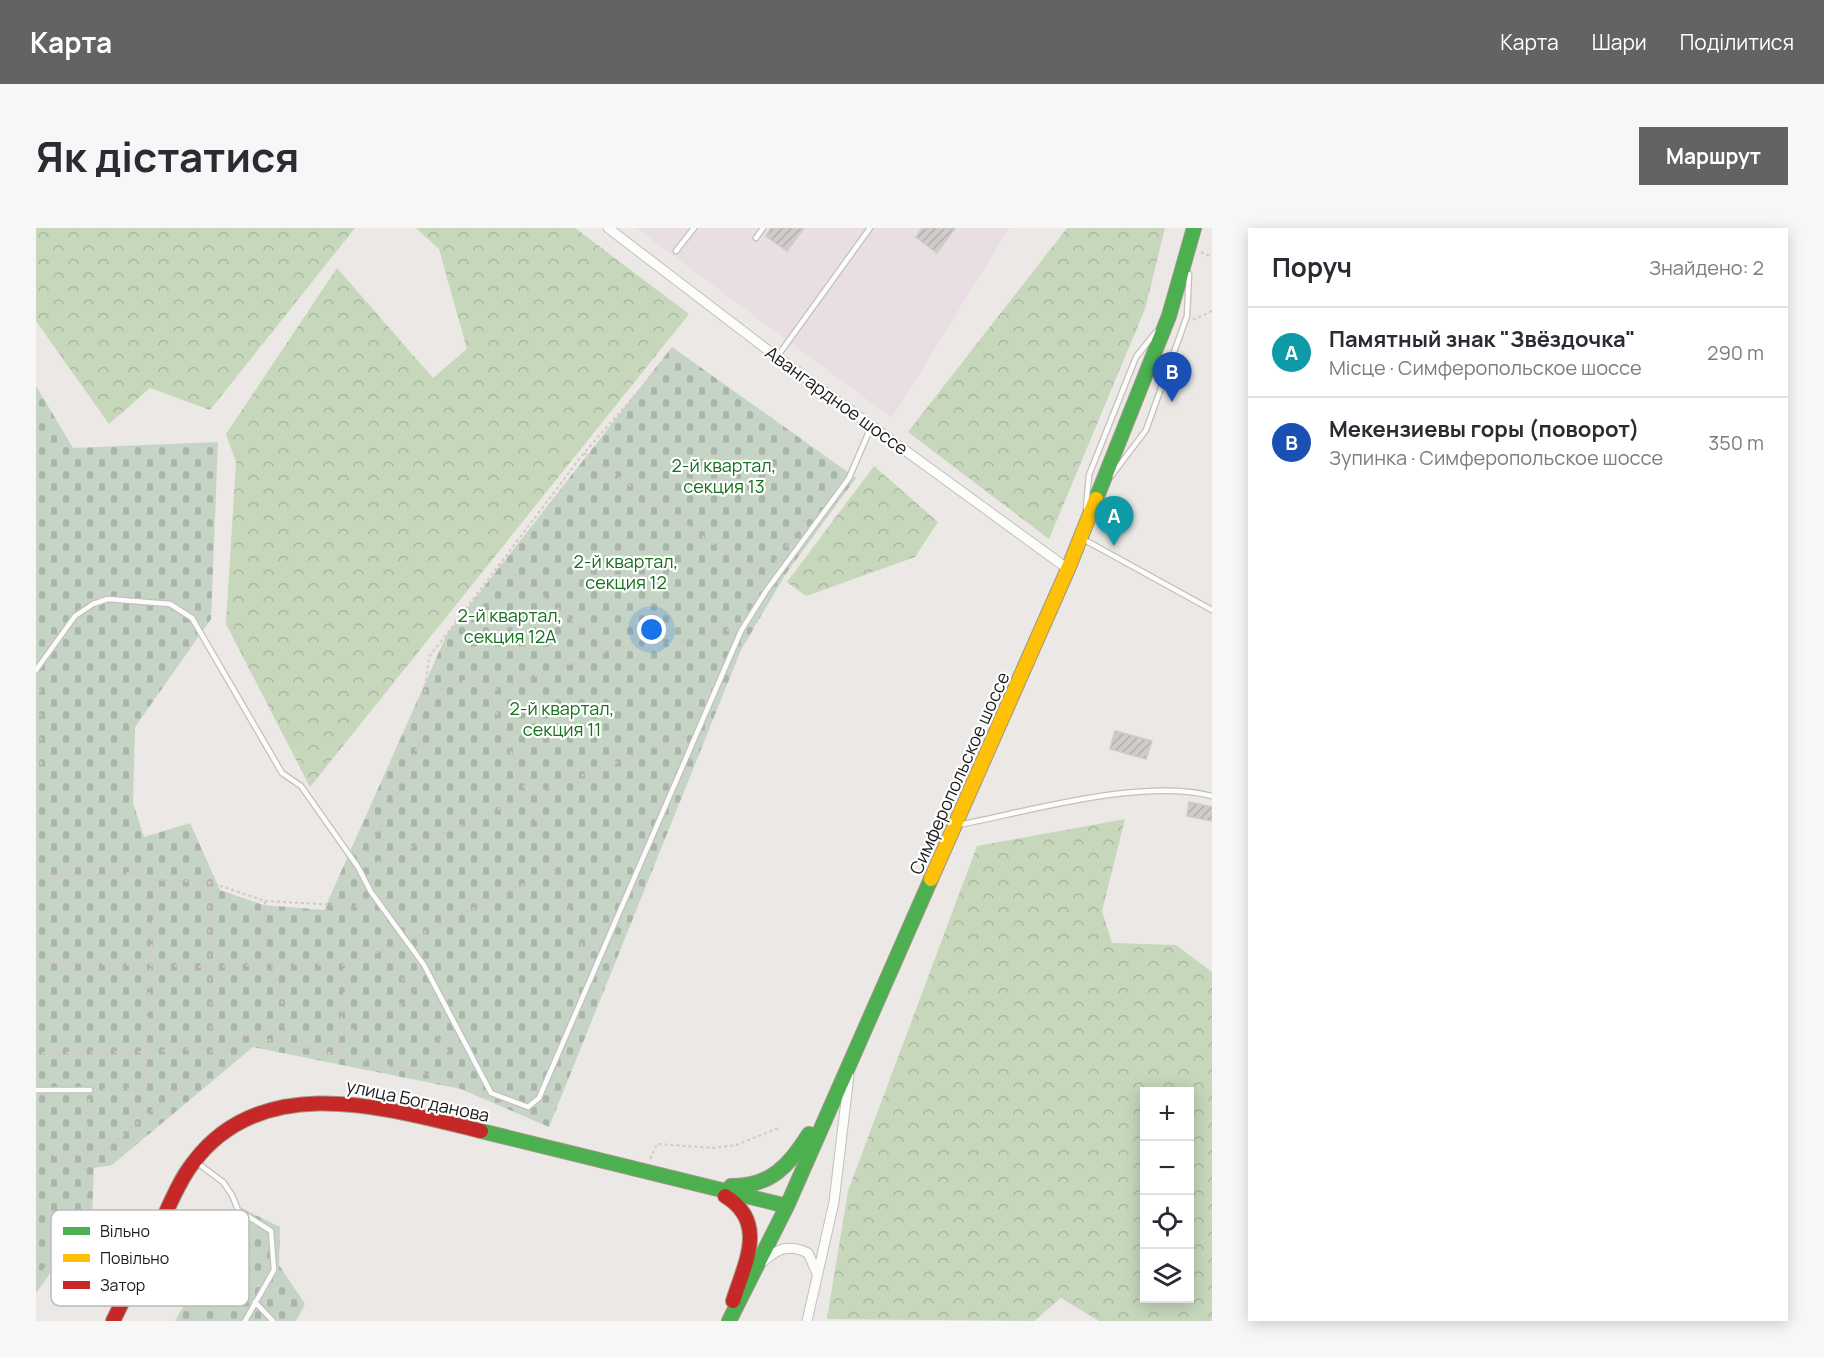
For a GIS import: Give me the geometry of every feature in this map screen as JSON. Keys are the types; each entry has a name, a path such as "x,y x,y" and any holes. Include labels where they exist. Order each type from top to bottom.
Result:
{"main road":[{"name":"Симферопольское шоссе","path":"728,1321 759,1265 787,1206 851,1056 956,826 1068,569 1169,316 1190,249 1194,228"},
{"path":"691,1183 751,1187 772,1179 794,1159 836,1091"},
{"name":"улица Богданова","path":"167,1210 194,1161 226,1130 264,1112 304,1103 347,1102 420,1116 787,1206"},
{"path":"691,1183 730,1198 742,1206 749,1220 751,1238 748,1255 728,1321"},
{"name":"улица Богданова","path":"113,1321 120,1306"}],"street":[{"name":"Авангардное шоссе","path":"608,228 777,357 1068,569"},
{"path":"807,1321 834,1202 851,1056"},
{"path":"759,1265 783,1248 797,1248 808,1253 817,1274"}],"lane":[{"path":"676,250 694,228"},
{"path":"756,238 763,228"},
{"path":"777,357 870,228"},
{"path":"1098,494 1146,430 1187,316 1190,249"},
{"path":"1169,316 1136,357 1089,475 1083,533 1212,610"},
{"path":"36,670 75,616 93,604 108,599 170,604 192,618 282,773 301,786 359,868 371,892 424,964 490,1093 528,1107 539,1098 744,627 766,591 849,478 872,426"},
{"path":"956,826 1131,793 1188,790 1212,796"},
{"path":"36,1090 90,1090"},
{"path":"194,1161 223,1182 232,1195 237,1210"},
{"path":"245,1321 273,1270 271,1231 249,1217"},
{"path":"255,1302 273,1321"}],"path":[{"path":"1184,326 1212,311"},
{"path":"420,736 429,657 584,453 664,362"},
{"path":"584,453 763,579 831,484"},
{"path":"500,564 611,650"},
{"path":"489,692 611,650 676,642 744,627"},
{"path":"36,781 41,774 40,665"},
{"path":"359,868 384,823 420,736 429,723 442,688 449,684 480,681 486,684 593,975"},
{"path":"359,868 526,797 699,730"},
{"path":"36,962 209,967 272,964 344,965 384,951 554,870"},
{"path":"36,879 133,873 155,880 209,882 265,901 357,906 364,902 371,892"},
{"path":"142,1119 155,880"},
{"path":"209,882 211,1062"},
{"path":"265,901 265,942 283,1005 287,1044"},
{"path":"36,1156 85,1155 105,1151 246,1035 460,1081 461,1073 384,951"},
{"path":"337,1053 345,989 344,965"},
{"path":"339,1037 414,998"},
{"path":"36,1053 144,1052 211,1048"},
{"path":"88,1210 85,1155 90,1090 142,1088"},
{"path":"653,1154 657,1144 715,1148 736,1146 779,1128"},
{"path":"36,1233 51,1232"},
{"path":"36,1280 51,1261"}],"shaded area":[{"path":"636,228 1009,228 892,418"}],"green space":[{"path":"36,228 355,228 210,410 150,388 109,424 36,321"},
{"path":"416,228 575,228 689,314 310,787 226,624 236,462 226,434 337,268 433,378 467,349 439,249"},
{"path":"1067,228 1165,228 1145,309 1049,539 908,432"},
{"path":"672,347 856,478 785,575 741,650 549,1127 461,1089 253,1047 112,1165 94,1168 92,1210 51,1210 51,1272 36,1293 36,386 73,448 218,442 211,619 135,727 133,803 144,837 190,823 220,890 263,905 324,910 447,634"},
{"path":"874,466 938,522 915,557 806,596 787,582"},
{"path":"1125,819 1102,911 1112,943 1176,945 1212,972 1212,1321 1099,1321 1061,1298 1034,1321 827,1319 848,1191 977,846"},
{"path":"249,1212 280,1227 279,1265 305,1304 296,1321 175,1321 184,1306 249,1306"}],"building":[{"path":"771,228 804,228 787,251 766,236"},
{"path":"922,228 955,228 937,253 916,237"},
{"path":"1115,731 1152,741 1146,759 1110,749"},
{"path":"1189,802 1212,807 1212,821 1187,816"}],"traffic: fast":[{"path":"1096,499 1169,316 1194,228"},
{"path":"729,1321 787,1206 931,879"},
{"path":"481,1131 787,1206"},
{"path":"731,1186 757,1183 778,1172 809,1134"}],"traffic: slow":[{"path":"931,879 1068,569 1096,499"}],"traffic: jam":[{"path":"167,1210 188,1170 221,1134 254,1116 290,1106 328,1104 367,1106 481,1131"},
{"path":"725,1196 738,1206 746,1218 750,1231 747,1258 733,1301"},
{"path":"113,1321 120,1306"}],"place":[{"name":"Мекензиевы горы (поворот)","path":"1172,402"},
{"name":"Памятный знак \"Звёздочка\"","path":"1114,546"}],"park label":[{"name":"2-й квартал, секция 13","path":"724,475"},
{"name":"2-й квартал, секция 12","path":"626,571"},
{"name":"2-й квартал, секция 12А","path":"510,625"},
{"name":"2-й квартал, секция 11","path":"562,718"}]}
